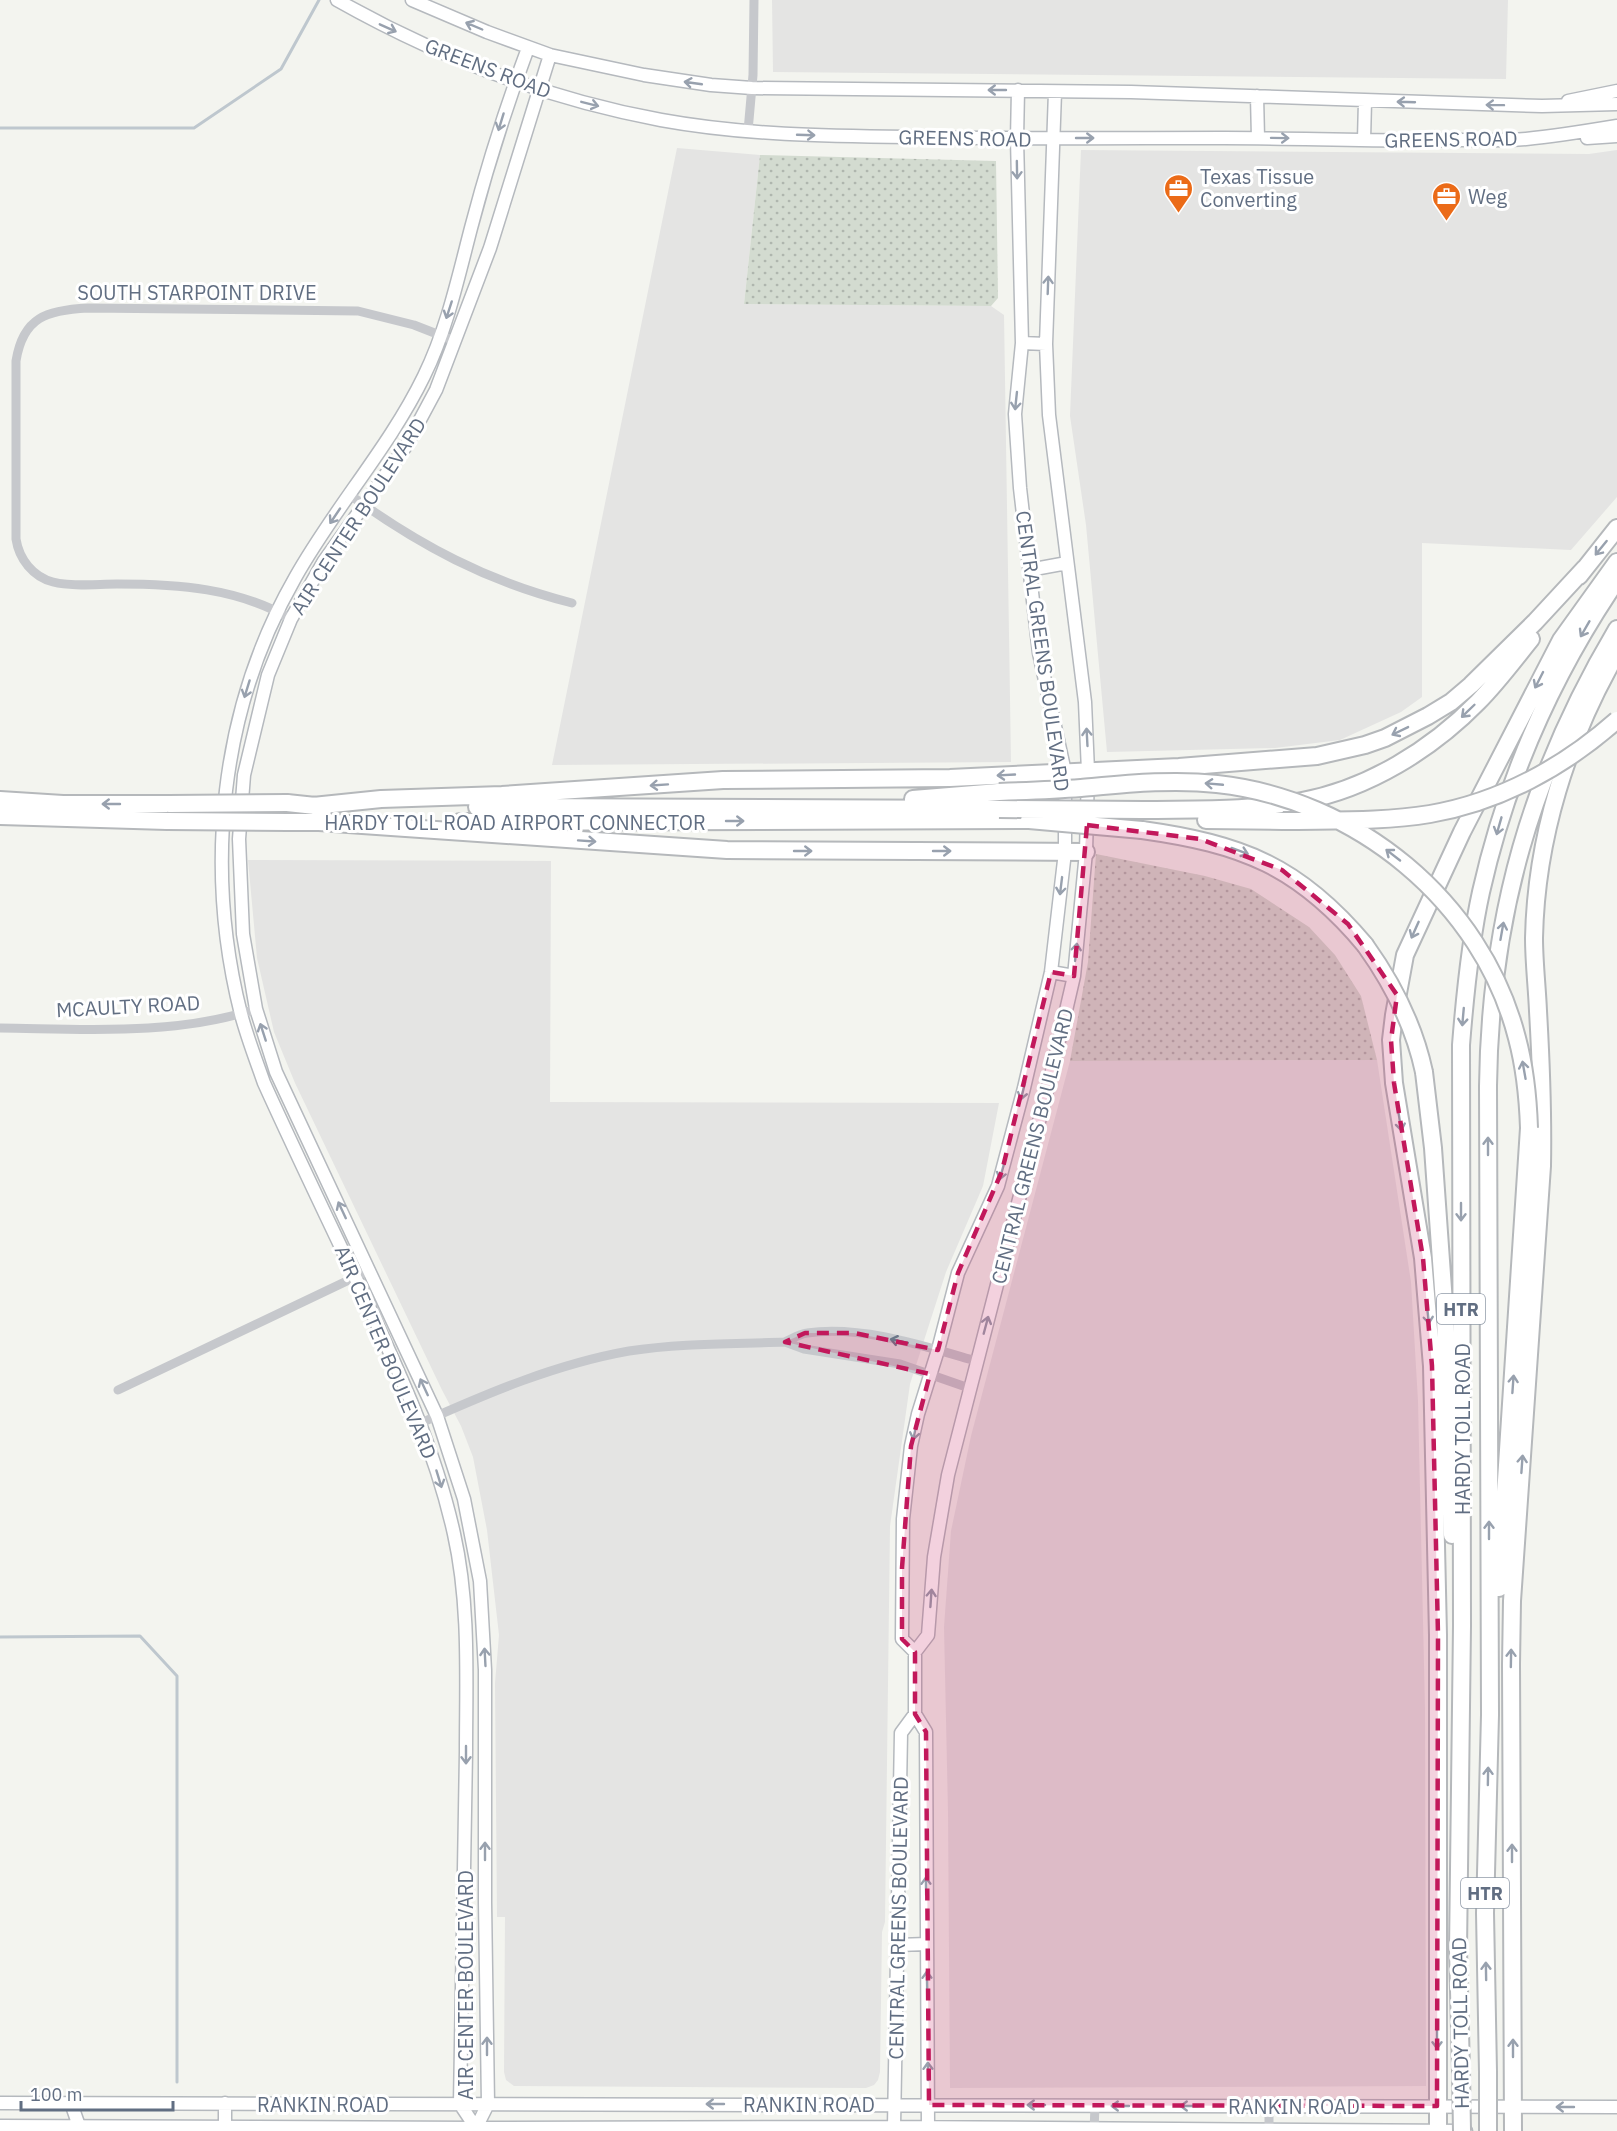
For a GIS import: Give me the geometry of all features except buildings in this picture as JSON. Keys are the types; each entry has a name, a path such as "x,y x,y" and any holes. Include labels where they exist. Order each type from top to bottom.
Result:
{"highway":[{"path":"1143,820 1220,809 1303,801 1350,787 1418,752 1479,701 1555,609 1617,528"},
{"path":"1438,2131 1438,1635 1432,1366 1422,1258 1394,1083 1392,1040 1394,1015 1405,955 1462,832 1561,640 1617,562"},
{"path":"316,814 381,799 502,795 723,780 915,779 1089,771 1300,758 1349,749 1385,738 1451,702 1535,622 1585,568"},
{"name":"HARDY TOLL ROAD","path":"1464,2131 1458,1950 1462,1626 1461,1045 1470,952 1481,891 1494,842 1526,749 1567,661 1617,580"},
{"name":"HARDY TOLL ROAD","path":"1488,2131 1485,1913 1490,1715 1488,1086 1490,1016 1510,887 1521,845 1542,783 1572,712 1617,629"},
{"path":"1513,2131 1512,1601 1544,1110 1534,939 1537,896 1545,837 1563,772 1595,694 1617,653"},
{"path":"1000,807 1143,820 1368,820 1410,817 1449,810 1490,798 1525,784 1579,751 1617,720"},
{"path":"1000,807 1137,783 1215,784 1262,792 1308,806 1354,827 1390,852 1425,882 1451,910 1487,964 1517,1037 1525,1072 1529,1128 1527,1188 1490,1715"},
{"name":"HARDY TOLL ROAD AIRPORT CONNECTOR","path":"0,800 63,804 287,803 316,814 1000,807"},
{"name":"HARDY TOLL ROAD AIRPORT CONNECTOR","path":"0,816 288,822 316,814 711,808 849,803 1000,807 1029,820 1143,820"},
{"path":"316,814 727,850 1086,852"},
{"path":"1143,820 1243,852 1282,870 1316,894 1334,910 1365,945 1391,984 1407,1016 1419,1049 1424,1072 1433,1148 1448,1377 1450,1521 1462,1626"}],"street":[{"name":"GREENS ROAD","path":"337,0 375,22 515,83 663,121 748,131 804,136 1422,141 1523,139 1617,126"},
{"name":"GREENS ROAD","path":"412,0 550,55 644,75 711,85 752,88 1018,90 1257,96 1542,106 1617,104"},
{"path":"748,131 752,88 754,0"},
{"name":"AIR CENTER BOULEVARD","path":"528,48 502,118 455,293 425,375 409,405 308,556 261,648 244,700 231,758 222,839 223,907 229,956 242,1014 264,1083 421,1423 445,1500 462,1583 466,1637 466,1716 460,2104 476,2128 488,2104 485,1904 486,1670 480,1581 464,1499 437,1416 276,1072 256,1009 243,934 239,839 244,776 268,675 291,619 324,561 406,446 436,390 490,248 550,55"},
{"name":"CENTRAL GREENS BOULEVARD","path":"915,1652 902,1639 903,1519 911,1446 958,1273 998,1186 1037,1037 1051,972 1065,852 1065,772 1039,653 1015,414 1022,343 1018,90"},
{"path":"1542,106 1617,91"},
{"name":"CENTRAL GREENS BOULEVARD","path":"928,2128 926,1732 915,1714 915,1652 928,1635 934,1557 948,1475 1053,1071 1074,976 1086,852 1089,771 1085,702 1049,415 1046,344 1055,92"},
{"path":"1257,96 1258,138"},
{"path":"1364,140 1365,101"},
{"path":"1523,139 1617,136"},
{"name":"SOUTH STARPOINT DRIVE","path":"291,619 278,611 212,590 156,584 52,582 30,569 22,559 16,540 16,361 18,349 27,330 36,320 57,311 99,308 358,311 414,325 456,341"},
{"path":"1022,343 1046,344"},
{"path":"350,495 416,540 474,570 544,596 572,603"},
{"path":"1029,570 1067,563"},
{"path":"222,839 239,839"},
{"path":"1051,972 1074,976"},
{"name":"MCAULTY ROAD","path":"0,1028 98,1029 184,1026 256,1009"},
{"path":"300,1162 315,1153"},
{"path":"118,1390 370,1270"},
{"path":"421,1423 521,1381 560,1368 652,1348 785,1342 805,1333 854,1333 938,1350 976,1361"},
{"path":"785,1342 804,1349 900,1364 969,1388"},
{"path":"462,1583 480,1581"},
{"name":"CENTRAL GREENS BOULEVARD","path":"894,2127 901,1733 915,1714"},
{"path":"466,1716 485,1715"},
{"path":"464,1904 485,1904"},
{"path":"897,1945 927,1944"},
{"name":"RANKIN ROAD","path":"0,2103 1617,2107"},
{"path":"71,2103 79,2126"},
{"path":"225,2103 225,2127"},
{"path":"1094,2130 1095,2106"},
{"path":"1269,2107 1269,2130"},
{"name":"RANKIN ROAD","path":"0,2126 894,2127 1464,2131"}],"highlighted area":[{"path":"1087,825 1200,839 1282,870 1348,924 1397,995 1391,1040 1394,1083 1423,1258 1432,1366 1438,1635 1437,2106 929,2105 926,1732 915,1714 915,1652 902,1639 902,1568 911,1446 930,1374 785,1342 805,1333 854,1333 938,1350 958,1273 1002,1171 1051,972 1074,976"}],"shaded area":[{"path":"772,0 1508,0 1506,79 773,72"},
{"path":"677,148 760,155 744,304 991,306 1004,315 1011,762 552,765"},
{"path":"1081,150 1589,154 1617,150 1617,497 1571,550 1422,543 1422,697 1401,712 1340,740 1275,748 1107,752 1086,525 1070,416"},
{"path":"760,155 996,161 998,298 991,306 744,304"},
{"path":"1096,854 1205,876 1251,889 1309,927 1335,955 1361,996 1377,1060 1070,1061 1088,962"},
{"path":"248,860 551,861 550,1102 999,1103 983,1186 946,1272 910,1384 890,1526 885,1922 882,1932 880,2072 874,2085 866,2088 514,2086 506,2080 504,2072 505,1917 497,1917 495,1683 499,1635 487,1530 473,1457 461,1426 295,1083 274,1032 257,958"},
{"path":"1377,1060 1411,1282 1418,1401 1425,1708 1426,2086 950,2088 944,1627 951,1531 971,1436 1070,1061"}],"waterway":[{"path":"0,128 194,128 281,69 319,0"},
{"path":"0,1637 140,1636 177,1676 177,2082"}],"place":[{"name":"Texas Tissue Converting","path":"1179,214"},
{"name":"Weg","path":"1447,222"}]}
